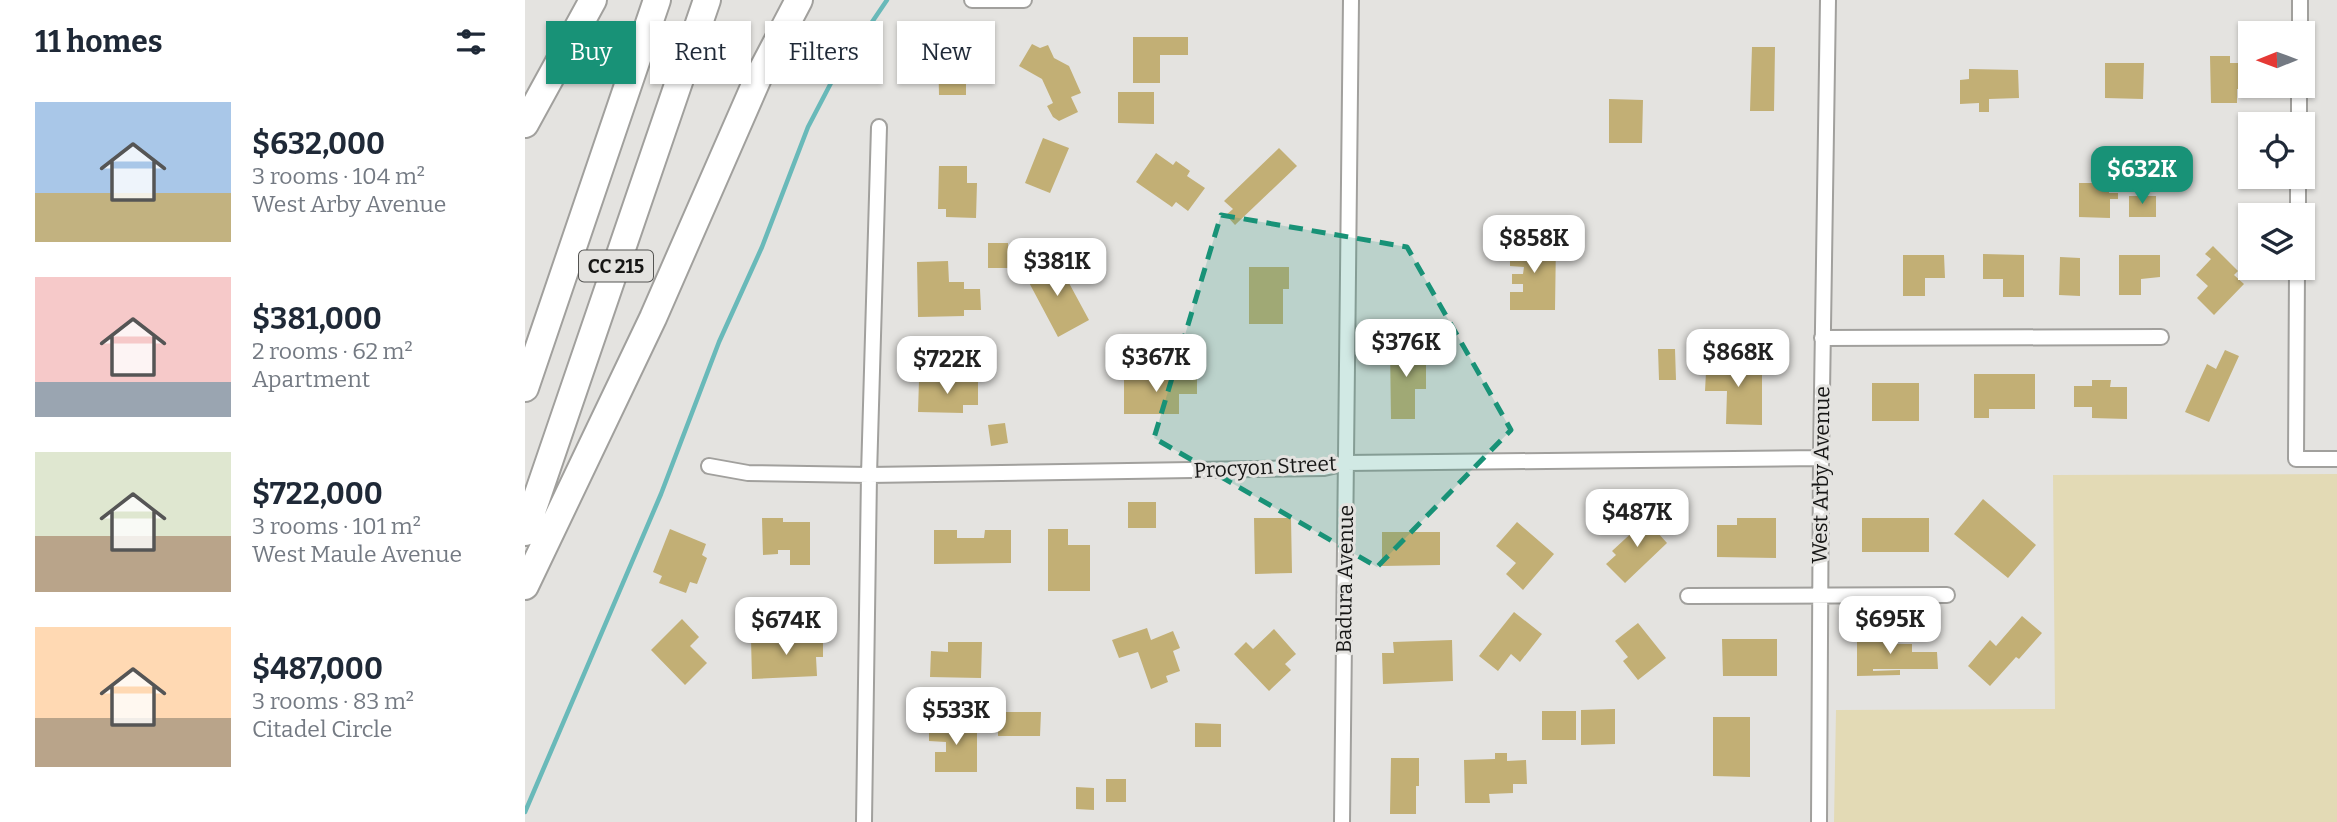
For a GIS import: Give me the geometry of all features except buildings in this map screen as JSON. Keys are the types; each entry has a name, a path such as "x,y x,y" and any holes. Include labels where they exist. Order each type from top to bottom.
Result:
{"highway":[{"path":"525,124 593,0"},
{"name":"CC 215","path":"525,388 657,0"},
{"name":"CC 215","path":"525,532 707,0"},
{"path":"525,586 653,318 758,78 799,0"}],"street":[{"path":"972,0 1024,0"},
{"name":"Badura Avenue","path":"1342,822 1351,0"},
{"name":"West Arby Avenue","path":"1819,822 1822,338 1828,0"},
{"path":"2300,0 2300,21"},
{"path":"864,822 869,475 879,127"},
{"path":"2297,280 2295,459 2337,459"},
{"path":"1822,338 2161,337"},
{"name":"Procyon Street","path":"709,466 748,473 869,475 1324,468 1346,463 1821,458"},
{"path":"1688,596 1947,595"}],"highlighted area":[{"path":"1221,215 1407,247 1511,430 1377,567 1154,438"}],"sand":[{"path":"2337,474 2337,822 1834,822 1836,710 2055,709 2053,475"}],"waterway":[{"path":"525,812 661,494 719,342 762,247 808,127 832,81 887,0"}]}
